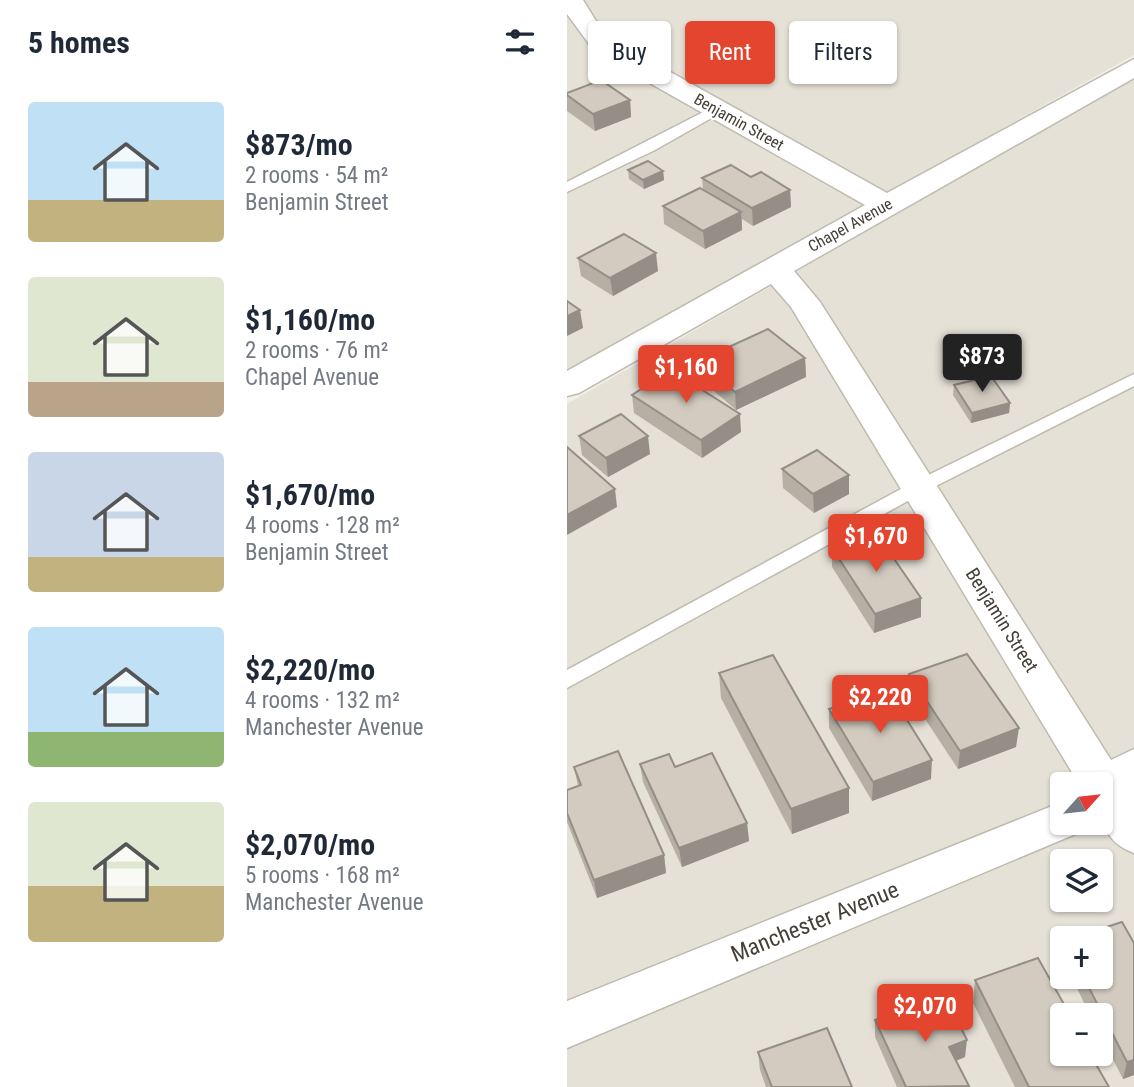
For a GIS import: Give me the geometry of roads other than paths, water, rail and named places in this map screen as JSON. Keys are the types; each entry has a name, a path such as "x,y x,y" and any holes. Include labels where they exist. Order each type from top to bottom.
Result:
{"street":[{"name":"Benjamin Street","path":"571,0 591,49 717,109 887,205"},
{"name":"Chapel Avenue","path":"567,385 1134,67"},
{"name":"Benjamin Street","path":"774,268 804,302 919,487 1106,772"},
{"name":"Benjamin Street","path":"1113,782 1134,834"},
{"name":"Manchester Avenue","path":"567,1025 1050,825"}],"lane":[{"path":"567,188 650,147 717,109"},
{"path":"567,680 919,487 1134,379"}]}
